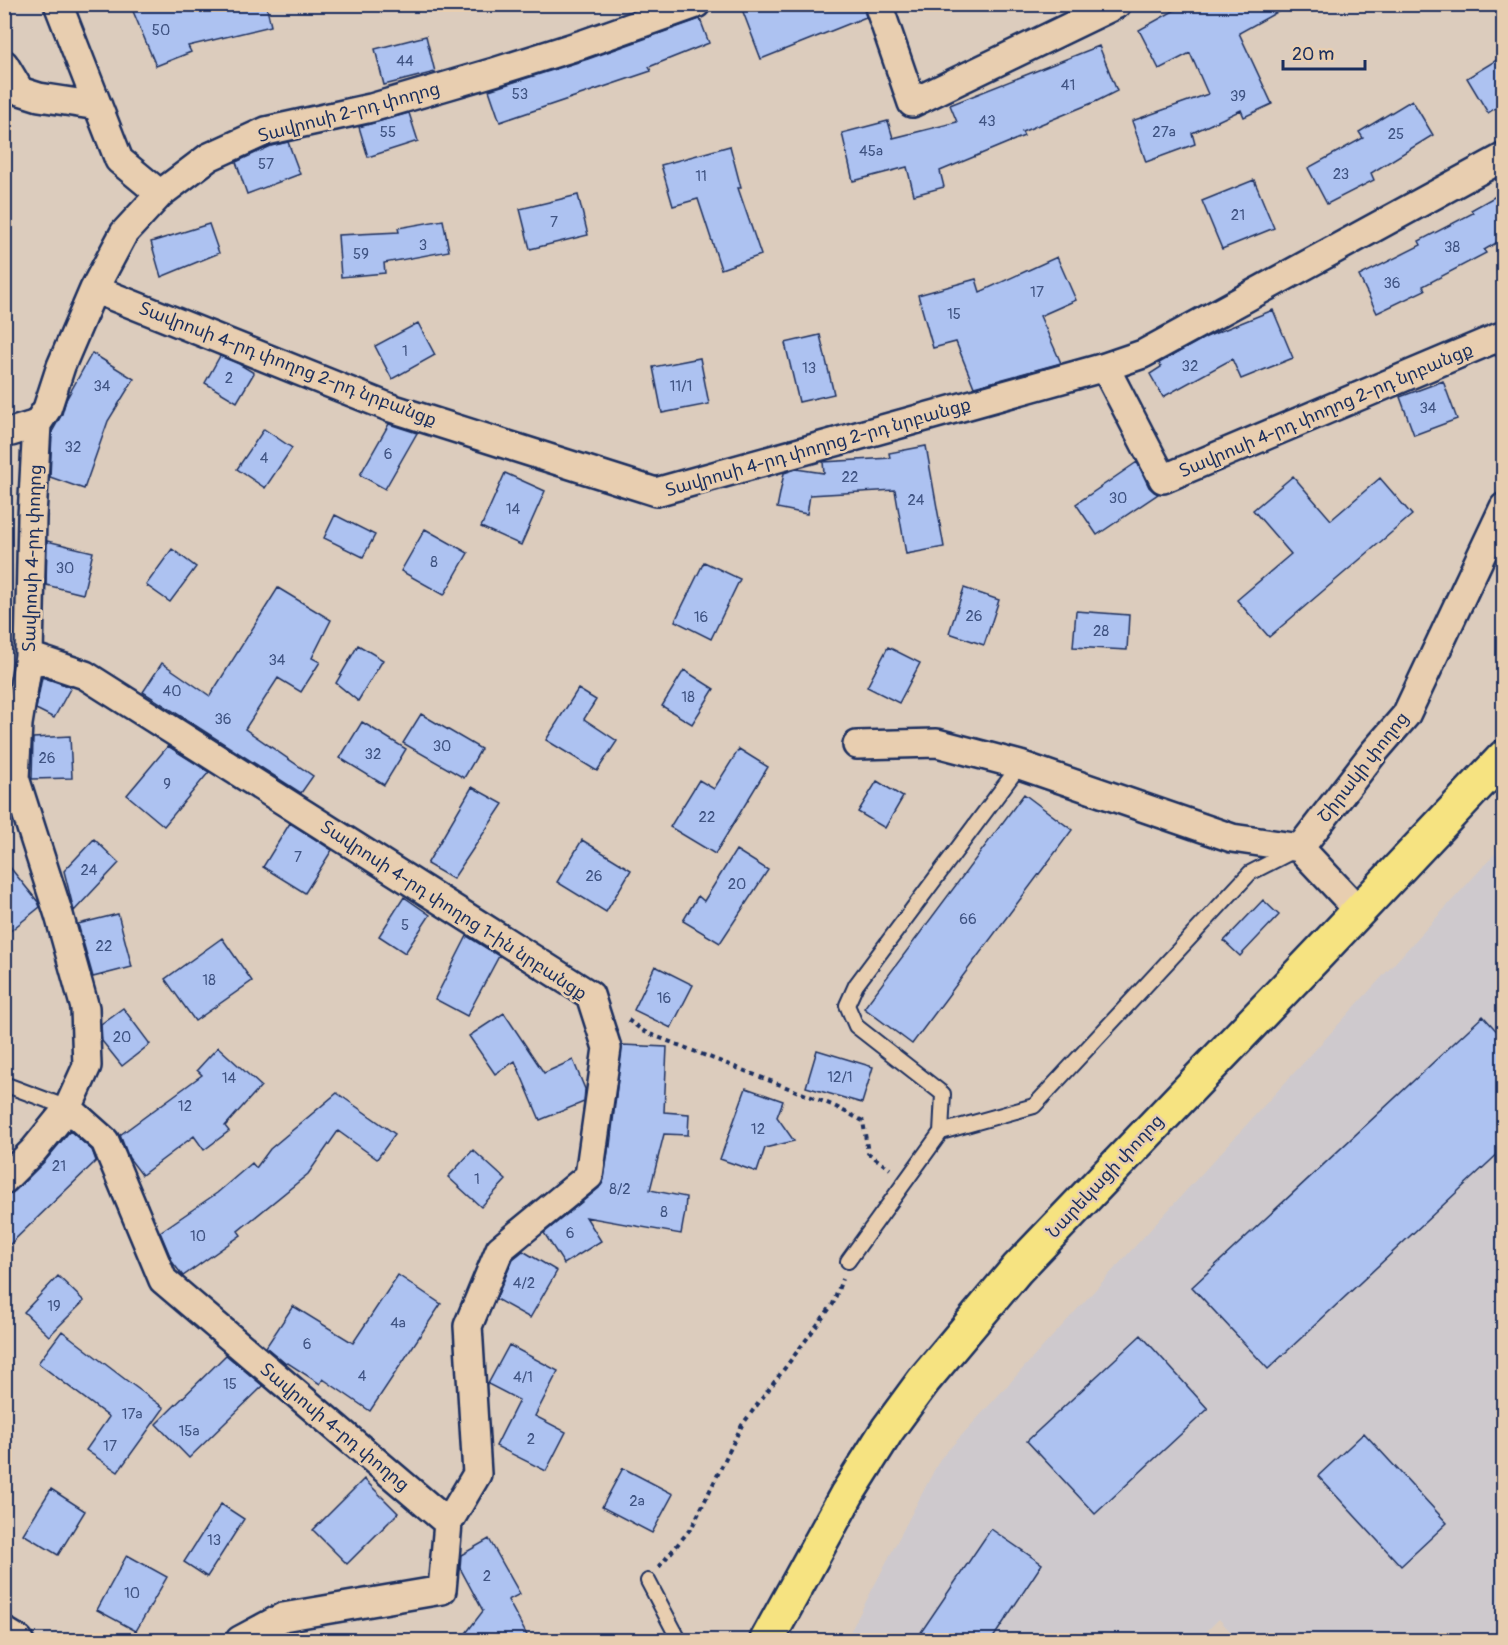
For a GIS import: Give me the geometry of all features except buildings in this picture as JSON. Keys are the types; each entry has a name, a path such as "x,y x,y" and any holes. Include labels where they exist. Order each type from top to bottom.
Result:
{"highway":[{"name":"Նարեկացի փողոց","path":"767,1641 847,1494 888,1429 924,1380 1017,1269 1503,757"}],"street":[{"path":"58,4 119,160 160,194"},
{"name":"Տավրոսի 2-րդ փողոց","path":"38,424 47,409 61,366 94,289 124,233 160,194 209,157 266,131 371,108 449,85 583,44 696,4"},
{"path":"878,4 912,103 1117,4"},
{"path":"4,64 20,91 39,98 98,106"},
{"name":"Տավրոսի 4-րդ փողոց 2-րդ նրբանցք","path":"94,289 392,408 656,492 1105,367 1143,354 1503,157"},
{"name":"Տավրոսի 4-րդ փողոց 2-րդ նրբանցք","path":"1105,367 1163,478 1499,337 1503,343"},
{"path":"4,432 38,424"},
{"name":"Տավրոսի 4-րդ փողոց","path":"4,1180 34,1150 69,1108 87,1066 85,1008 59,915 15,778 18,724 29,656 32,517 38,424"},
{"name":"Շիրակի փողոց","path":"1299,848 1406,715 1503,507"},
{"name":"Տավրոսի 4-րդ փողոց 1-ին նրբանցք","path":"29,656 85,675 590,995 607,1048 589,1176 500,1249 468,1326 477,1474 448,1523"},
{"path":"857,745 937,743 1020,765 1232,838 1299,848 1359,911"},
{"name":"Տավրոսի 4-րդ փողոց","path":"69,1108 105,1141 163,1280 448,1523"},
{"path":"240,1641 283,1617 442,1590 448,1523"},
{"path":"4,1632 19,1641"}],"lane":[{"path":"848,1261 941,1132 943,1094 856,1026 847,1005 856,985 1020,765"},
{"path":"941,1132 1034,1106 1250,873 1299,848"},
{"path":"4,1084 69,1108"},
{"path":"648,1581 679,1641"}],"path":[{"path":"590,995 645,1032 832,1105 863,1120 868,1152 906,1181"},
{"path":"648,1581 692,1527 742,1425 833,1304"}],"shaded area":[{"path":"1503,845 1503,1640 1238,1640 1219,1619 1198,1640 846,1640 940,1459"}]}
